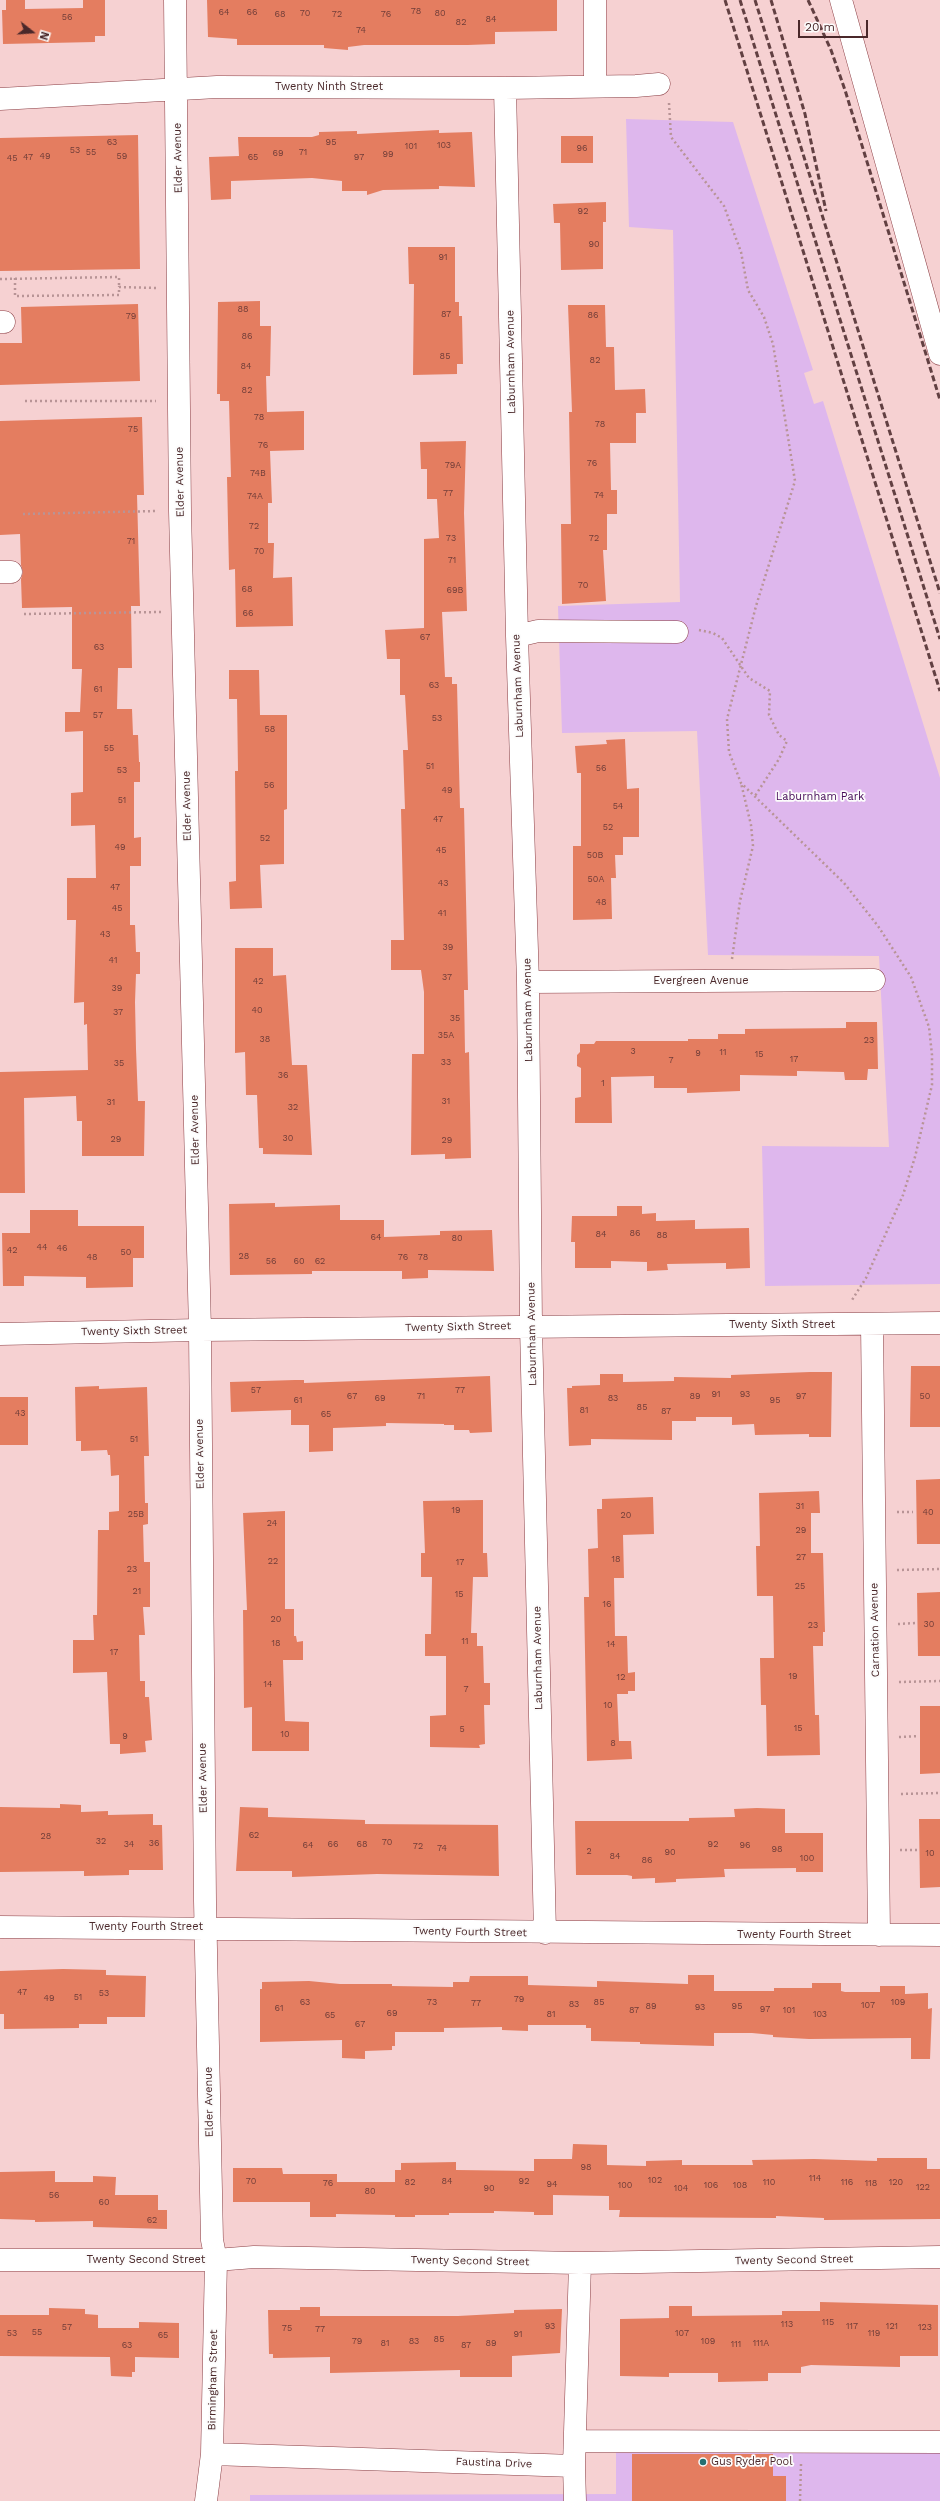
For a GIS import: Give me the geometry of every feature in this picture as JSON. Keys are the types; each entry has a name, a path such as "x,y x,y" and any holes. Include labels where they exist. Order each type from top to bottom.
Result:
{"street":[{"name":"Elder Avenue","path":"175,0 180,511 200,1330 205,1927 212,2240 216,2260"},
{"path":"595,0 595,86"},
{"path":"841,0 940,354"},
{"name":"Twenty Ninth Street","path":"0,99 217,87 505,88 659,84"},
{"name":"Laburnham Avenue","path":"505,88 517,636 528,982 531,1326 545,1933"},
{"path":"517,636 538,631 677,632"},
{"name":"Evergreen Avenue","path":"528,982 874,980"},
{"name":"Twenty Sixth Street","path":"0,1334 531,1326 872,1325 940,1323"},
{"name":"Carnation Avenue","path":"872,1325 879,1935"},
{"name":"Twenty Fourth Street","path":"0,1927 205,1927 545,1933 940,1936"},
{"name":"Twenty Second Street","path":"0,2260 216,2260 254,2257 580,2263 940,2258"},
{"name":"Birmingham Street","path":"206,2501 212,2454 216,2260"},
{"path":"575,2501 574,2466 576,2442 580,2263"},
{"path":"576,2442 940,2442"},
{"name":"Faustina Drive","path":"212,2454 574,2466"}],"path":[{"path":"659,84 669,98 671,137 724,206 741,252 748,290 764,317 774,344 778,386 795,481 740,663"},
{"path":"0,279 15,278 119,277 119,295 15,296 15,278"},
{"path":"119,287 160,288"},
{"path":"25,401 162,401"},
{"path":"23,514 180,511"},
{"path":"24,614 165,612"},
{"path":"677,632 700,630 713,633 722,638 749,678 770,691 769,715 779,735 787,741 779,759 756,796"},
{"path":"734,980 732,957 735,930 753,846 751,825 741,783"},
{"path":"893,1512 913,1512"},
{"path":"894,1570 940,1569"},
{"path":"895,1624 916,1623"},
{"path":"896,1682 940,1681"},
{"path":"897,1737 918,1736"},
{"path":"898,1794 940,1793"},
{"path":"899,1850 917,1850"},
{"path":"800,2501 801,2441"}],"green space":[{"name":"Laburnham Park","path":"626,119 733,122 813,370 804,373 814,404 823,401 940,778 940,1284 765,1286 762,1146 889,1147 879,956 708,955 697,731 562,733 558,606 680,602 673,230 629,227"},
{"path":"616,2445 940,2445 940,2501 250,2501 250,2495 616,2494"}],"building":[{"path":"6,0 25,0 25,9 83,8 83,0 105,0 105,36 95,36 95,42 3,44 2,10 6,10"},
{"path":"207,0 557,0 557,31 495,32 495,44 364,45 348,47 348,50 324,48 324,45 237,45 237,39 208,37"},
{"path":"439,130 439,133 472,132 475,187 439,186 439,189 383,190 367,195 367,191 342,191 342,181 312,178 231,181 231,199 211,200 209,157 239,156 238,137 312,137 319,135 319,132 357,131 357,134"},
{"path":"138,135 140,269 0,271 0,138"},
{"path":"561,136 593,136 593,163 561,163"},
{"path":"606,202 606,222 603,222 603,269 561,270 560,223 554,223 553,204"},
{"path":"408,247 455,247 455,302 459,302 459,316 462,316 463,364 457,364 457,374 413,375 414,284 409,284"},
{"path":"260,301 260,326 271,326 270,376 266,376 267,412 304,411 304,450 270,451 272,503 268,503 268,543 274,543 273,578 292,577 293,626 236,627 235,569 229,570 227,477 231,477 229,401 220,401 220,394 217,394 218,302"},
{"path":"138,304 140,381 0,385 0,343 22,343 21,307"},
{"path":"568,305 605,305 606,347 614,347 615,390 645,389 646,413 636,413 636,443 610,443 611,490 617,490 617,514 607,514 607,550 603,550 606,601 562,604 561,524 571,524 569,412 572,412"},
{"path":"142,417 144,495 137,495 140,606 131,606 132,668 118,668 117,709 132,709 133,735 138,735 140,762 140,782 134,782 134,838 141,837 141,866 130,866 130,925 135,925 136,952 140,952 140,974 136,974 135,1002 138,1101 145,1101 144,1156 82,1156 82,1121 77,1121 76,1096 24,1098 25,1193 0,1193 0,1072 88,1070 87,1024 84,1025 84,1002 74,1003 76,920 67,920 67,878 96,878 95,825 71,826 71,793 83,792 83,731 65,732 65,712 80,712 82,669 72,669 72,607 22,608 21,579 23,572 21,565 20,534 0,535 0,421"},
{"path":"466,441 464,513 467,611 442,612 445,677 452,677 452,684 457,684 460,808 464,808 468,990 464,990 465,1053 469,1052 471,1158 445,1159 445,1154 411,1155 412,1054 424,1054 424,992 421,970 391,970 391,940 404,940 401,809 405,809 403,750 408,750 405,695 400,695 400,659 387,659 385,630 424,628 424,539 439,538 437,499 427,499 427,469 421,469 420,442"},
{"path":"229,670 259,670 260,715 287,715 287,809 284,810 284,864 260,865 262,908 230,909 229,882 236,881 235,771 238,771 237,699 229,699"},
{"path":"625,739 627,789 639,788 639,837 623,837 623,855 615,855 616,878 611,878 612,919 573,920 573,846 581,846 581,773 577,773 575,746 607,744 606,740"},
{"path":"235,948 273,948 273,976 286,975 292,1065 307,1065 312,1155 263,1154 263,1148 259,1148 257,1095 246,1095 245,1052 235,1053"},
{"path":"846,1022 877,1022 878,1069 868,1069 867,1080 845,1080 844,1072 797,1071 797,1076 740,1075 740,1091 687,1093 687,1088 654,1088 654,1076 611,1077 612,1123 575,1123 575,1098 581,1097 581,1068 577,1066 577,1055 580,1052 580,1044 594,1044 596,1041 688,1041 688,1039 718,1039 718,1034 745,1034 745,1029 846,1028"},
{"path":"275,1203 275,1207 340,1205 340,1220 384,1220 384,1237 440,1235 440,1231 492,1230 494,1271 428,1270 428,1278 402,1279 402,1271 312,1271 312,1274 230,1275 229,1204"},
{"path":"617,1206 642,1206 642,1214 656,1213 656,1221 695,1220 695,1229 749,1228 750,1268 726,1269 726,1263 667,1264 668,1270 647,1271 647,1262 611,1261 611,1268 575,1268 575,1242 571,1242 572,1216 617,1216"},
{"path":"30,1210 78,1210 78,1226 144,1226 144,1258 133,1258 133,1287 86,1288 86,1277 24,1276 24,1286 3,1286 2,1233 30,1233"},
{"path":"911,1366 940,1366 940,1427 910,1427"},
{"path":"832,1372 831,1437 809,1437 809,1434 755,1435 754,1424 732,1425 732,1417 696,1417 696,1421 672,1421 672,1440 591,1439 591,1445 569,1446 567,1388 572,1388 572,1386 600,1385 600,1374 623,1374 623,1382 674,1381 674,1377 731,1378 731,1375"},
{"path":"490,1376 492,1432 470,1433 469,1430 454,1430 454,1425 444,1424 386,1423 386,1426 333,1428 333,1451 309,1452 309,1425 291,1425 291,1410 231,1412 230,1382 304,1380 304,1383"},
{"path":"99,1386 99,1389 147,1387 149,1456 144,1456 145,1503 148,1503 148,1524 143,1525 144,1562 150,1562 150,1607 143,1607 145,1635 139,1635 140,1681 145,1681 145,1697 149,1697 152,1740 145,1741 146,1752 120,1754 120,1744 110,1744 107,1672 73,1673 73,1640 94,1640 93,1615 97,1615 98,1530 109,1530 109,1512 119,1511 119,1475 111,1476 110,1455 108,1455 107,1450 81,1451 81,1441 76,1441 75,1387"},
{"path":"0,1397 28,1397 28,1445 0,1445"},
{"path":"940,1479 940,1544 917,1544 916,1480"},
{"path":"819,1491 820,1513 811,1513 811,1553 823,1553 825,1632 823,1632 823,1646 813,1646 815,1715 819,1715 820,1755 767,1756 766,1705 761,1705 760,1658 774,1658 773,1596 757,1596 756,1546 760,1546 759,1493"},
{"path":"653,1497 654,1534 623,1535 624,1578 614,1578 615,1636 627,1636 628,1673 635,1672 635,1691 628,1691 628,1694 617,1694 619,1741 631,1741 632,1759 587,1761 584,1597 589,1597 588,1549 598,1548 597,1509 602,1509 602,1499"},
{"path":"483,1500 483,1553 487,1553 488,1577 473,1577 471,1633 477,1633 477,1646 483,1646 484,1683 490,1683 490,1705 484,1705 485,1744 479,1745 480,1748 430,1747 430,1716 446,1715 446,1656 425,1656 425,1634 431,1634 432,1577 421,1577 421,1553 425,1553 423,1501"},
{"path":"285,1511 285,1609 294,1609 294,1636 296,1636 297,1642 303,1641 303,1660 283,1660 285,1721 309,1722 309,1751 252,1751 252,1707 244,1708 243,1610 247,1610 243,1513"},
{"path":"940,1592 940,1656 918,1656 917,1593"},
{"path":"920,1706 940,1706 940,1773 920,1774"},
{"path":"60,1804 81,1805 81,1812 108,1811 108,1815 153,1814 153,1825 162,1825 163,1870 129,1870 129,1875 84,1876 84,1871 0,1872 0,1807 60,1808"},
{"path":"240,1807 268,1808 268,1817 365,1820 365,1824 498,1825 499,1876 377,1874 292,1877 292,1871 236,1871"},
{"path":"734,1809 785,1809 785,1833 823,1833 823,1872 796,1872 796,1868 724,1869 725,1877 676,1879 676,1882 655,1883 655,1878 632,1879 632,1876 627,1875 576,1875 575,1821 689,1821 689,1818 735,1817"},
{"path":"919,1819 940,1819 940,1887 920,1888"},
{"path":"63,1969 106,1970 106,1975 146,1976 145,2017 107,2017 107,2024 79,2024 79,2028 4,2029 4,2014 0,2014 0,1971"},
{"path":"688,1975 714,1975 714,1991 774,1991 774,1988 812,1988 812,1983 841,1983 841,1991 845,1992 880,1992 880,1986 905,1986 905,1994 928,1993 928,2009 932,2008 930,2059 911,2059 911,2038 809,2039 773,2037 773,2035 752,2033 714,2033 714,2046 640,2044 640,2042 591,2041 591,2028 586,2028 586,2025 528,2025 528,2031 502,2030 502,2027 444,2028 444,2032 395,2032 395,2046 392,2046 392,2050 365,2051 365,2059 342,2058 342,2040 260,2042 260,1989 262,1989 262,1982 309,1981 340,1984 392,1984 392,1986 453,1987 453,1982 469,1982 470,1976 528,1976 528,1985 597,1987 597,1981 688,1984"},
{"path":"573,2144 607,2145 607,2165 646,2166 646,2161 682,2160 682,2165 753,2165 752,2160 814,2159 877,2161 877,2158 927,2158 927,2169 940,2169 940,2219 824,2220 824,2218 776,2216 776,2218 619,2217 620,2210 609,2210 609,2196 553,2195 553,2215 534,2215 534,2212 494,2211 494,2213 415,2215 415,2217 395,2217 395,2215 336,2214 336,2217 310,2217 310,2202 233,2202 233,2168 282,2168 283,2174 337,2174 337,2182 395,2182 395,2170 401,2170 401,2163 456,2162 456,2170 534,2171 534,2159 572,2159"},
{"path":"55,2171 55,2182 93,2182 93,2176 116,2177 115,2195 158,2195 158,2210 167,2210 167,2229 93,2227 93,2221 35,2222 35,2220 0,2219 0,2172"},
{"path":"820,2302 938,2305 938,2356 900,2356 900,2367 811,2365 801,2367 801,2373 768,2373 768,2381 718,2382 718,2373 669,2373 669,2377 620,2376 620,2319 669,2318 669,2306 692,2306 692,2316 782,2315 782,2311 820,2311"},
{"path":"300,2307 320,2307 320,2316 458,2316 514,2313 514,2310 562,2309 560,2353 512,2356 512,2377 460,2377 460,2370 330,2373 330,2357 273,2358 273,2354 269,2354 268,2310 300,2310"},
{"path":"49,2308 85,2309 85,2314 98,2315 98,2328 139,2328 139,2322 179,2323 179,2358 135,2357 135,2372 132,2372 132,2377 111,2376 110,2357 0,2356 0,2315 49,2315"},
{"name":"Gus Ryder Pool","path":"632,2454 773,2454 773,2476 786,2476 786,2501 632,2501"}],"railway":[{"path":"725,0 940,691"},
{"path":"740,0 940,639"},
{"path":"755,0 940,593"},
{"path":"771,0 805,114 826,211"},
{"path":"808,0 831,50 845,90 940,400"}],"place":[{"name":"Gus Ryder Pool","path":"703,2462"}]}
